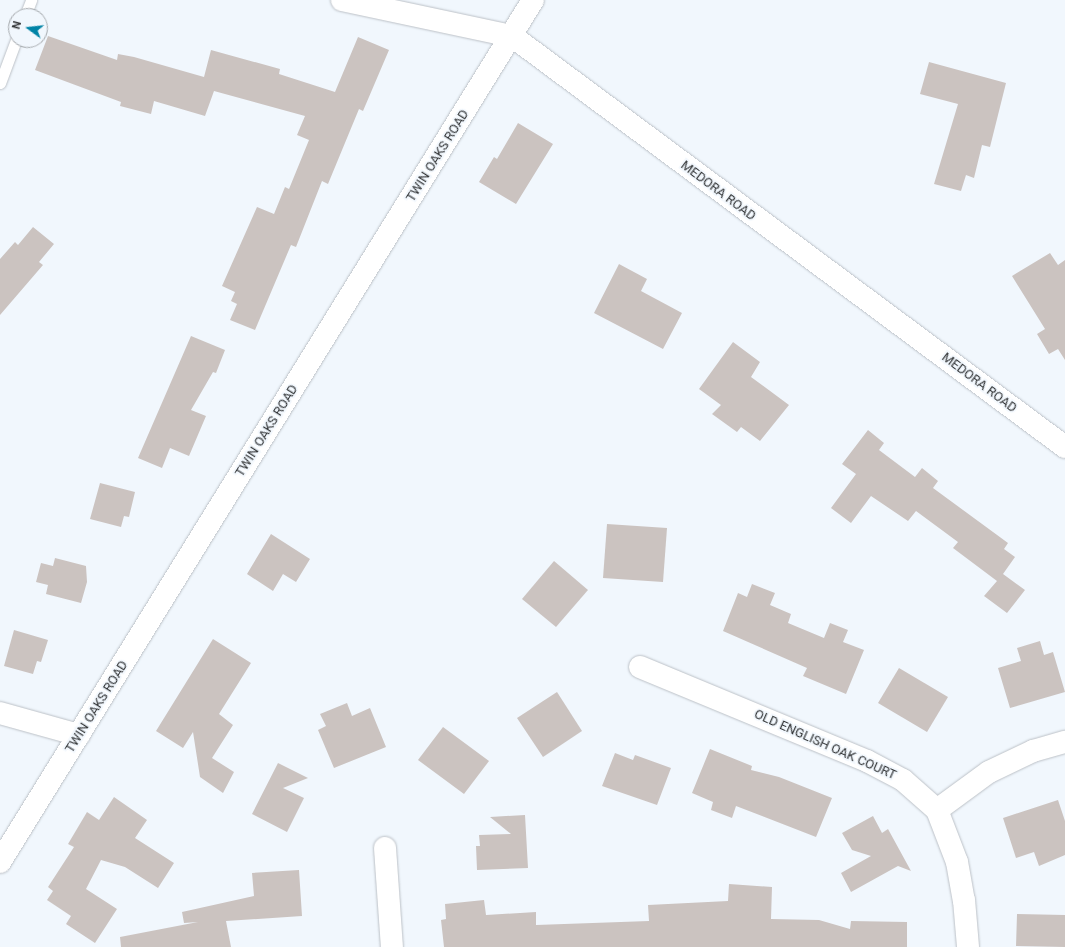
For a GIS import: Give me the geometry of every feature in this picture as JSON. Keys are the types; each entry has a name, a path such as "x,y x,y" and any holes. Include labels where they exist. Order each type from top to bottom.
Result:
{"street":[{"name":"MEDORA ROAD","path":"342,0 512,36 1065,447"},
{"name":"TWIN OAKS ROAD","path":"0,862 533,0"},
{"name":"OLD ENGLISH OAK COURT","path":"640,667 867,761 903,780 937,810 957,862 968,947"},
{"path":"0,713 79,734"},
{"path":"937,810 988,772 1033,751 1065,742"},
{"path":"386,848 392,947"}],"lane":[{"path":"0,83 13,48"}],"building":[{"path":"48,36 117,60 118,54 134,57 204,77 211,50 280,69 279,74 335,92 358,37 389,50 363,111 359,109 328,184 322,181 296,247 291,245 255,330 230,320 237,304 231,301 235,292 222,286 257,207 274,214 285,187 289,189 309,140 297,135 305,116 214,91 205,116 154,101 151,114 120,106 121,102 35,70 43,48 48,48"},
{"path":"929,62 1006,83 990,147 982,145 974,178 966,175 961,191 934,184 958,104 920,94"},
{"path":"518,123 553,144 516,204 479,182 494,157 497,159"},
{"path":"33,227 54,244 39,262 43,265 0,315 0,259 15,242 18,245"},
{"path":"1050,253 1058,265 1065,260 1065,360 1058,349 1049,354 1037,334 1045,329 1012,276"},
{"path":"619,264 647,279 641,291 682,313 663,349 594,313"},
{"path":"191,336 225,350 216,373 213,372 191,410 206,416 189,456 170,448 162,468 138,458"},
{"path":"733,342 760,362 751,377 789,405 760,441 741,427 737,432 712,414 721,405 699,389"},
{"path":"868,430 884,443 879,450 915,477 922,468 938,481 933,488 1008,543 1004,549 1015,557 1003,574 1025,590 1007,613 984,596 997,581 953,548 958,542 916,511 908,521 871,496 851,523 831,508 856,474 842,464"},
{"path":"100,483 135,492 129,517 124,516 121,527 90,519"},
{"path":"607,524 667,528 663,582 603,578"},
{"path":"271,534 310,559 296,582 283,574 273,591 247,574"},
{"path":"55,558 86,566 87,582 81,603 46,594 48,585 36,582 41,563 53,566"},
{"path":"554,561 588,590 556,627 522,599"},
{"path":"752,584 775,593 770,605 791,614 788,623 824,638 830,623 848,630 843,642 864,650 846,694 803,676 807,668 723,631 738,593 747,597"},
{"path":"14,630 48,640 41,662 37,661 33,674 4,666"},
{"path":"213,639 251,663 219,714 233,725 212,758 234,772 223,793 200,777 193,732 183,748 156,731"},
{"path":"1040,641 1044,655 1053,652 1065,692 1010,708 998,668 1021,661 1017,648"},
{"path":"899,668 948,697 927,732 878,703"},
{"path":"557,692 582,731 543,757 517,718"},
{"path":"347,703 352,716 370,708 386,747 334,768 318,730 326,726 320,714"},
{"path":"443,727 489,761 464,794 418,760"},
{"path":"710,749 752,766 751,770 779,777 832,798 816,837 736,806 732,818 711,810 713,802 692,793"},
{"path":"615,753 633,760 635,755 671,768 657,805 602,786"},
{"path":"278,763 308,778 283,788 304,798 287,832 252,814"},
{"path":"114,797 147,820 135,838 174,863 158,888 125,867 101,860 86,889 117,909 95,943 66,924 71,916 47,900 53,891 48,887 74,847 68,844 87,812 99,820"},
{"path":"1058,800 1065,821 1065,855 1039,866 1034,852 1016,858 1003,818"},
{"path":"525,815 528,868 477,870 476,846 480,846 479,835 511,834 490,817"},
{"path":"873,816 882,833 888,829 911,871 898,866 851,892 841,873 871,856 852,850 842,833"},
{"path":"299,870 302,916 226,921 231,947 121,947 120,937 198,922 184,923 182,912 254,896 252,873"},
{"path":"729,884 772,887 771,919 819,920 850,929 851,921 907,922 907,947 444,947 441,920 446,919 445,904 484,900 486,915 536,912 536,925 649,921 648,905 728,901"},
{"path":"1017,914 1065,915 1065,947 1016,946"}]}
